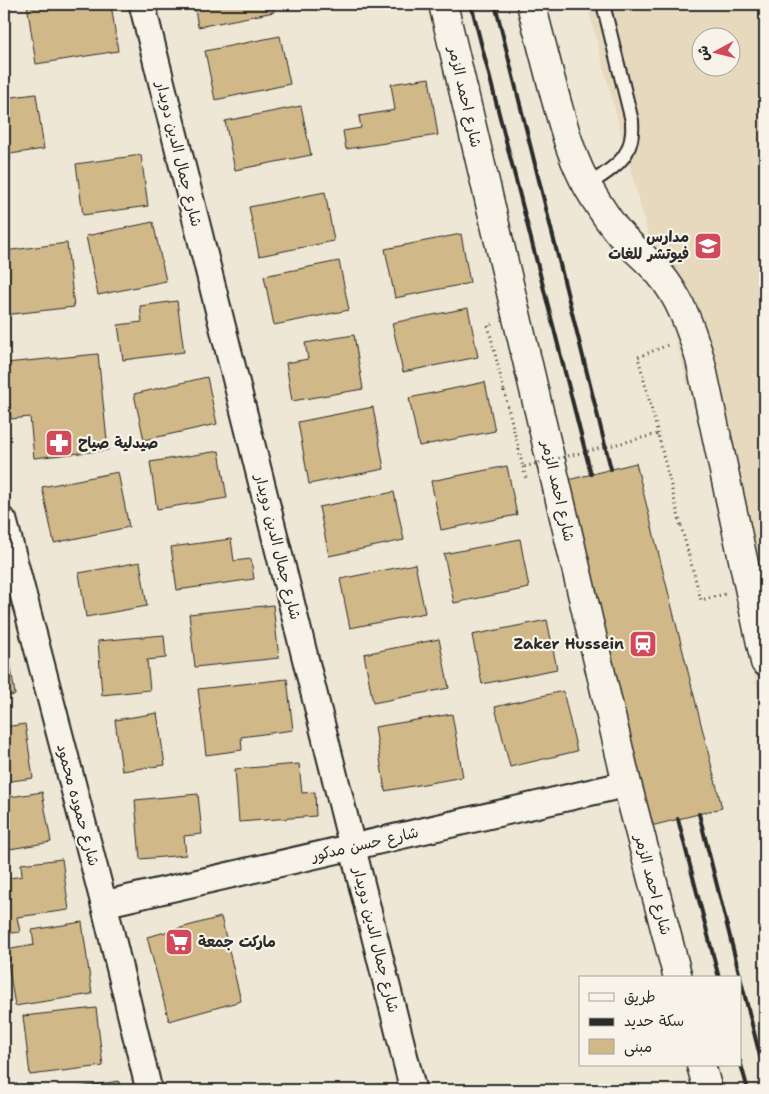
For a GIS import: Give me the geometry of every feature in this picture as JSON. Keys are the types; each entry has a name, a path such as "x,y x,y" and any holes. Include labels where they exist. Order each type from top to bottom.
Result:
{"main road":[{"name":"شارع احمد الزمر","path":"443,4 627,784 677,976"},
{"path":"531,4 565,134 587,186 602,211 619,233 660,274 684,314 693,336 700,359 765,662"},
{"path":"701,1066 708,1090"}],"street":[{"name":"شارع جمال الدين دويدار","path":"142,4 413,1090"},
{"name":"شارع حموده محمود","path":"4,521 104,904 149,1090"},
{"name":"شارع حسن مدكور","path":"104,904 627,784"}],"lane":[{"path":"587,186 622,160 632,141 633,131 632,120 603,4"}],"path":[{"path":"488,325 523,467 658,434"},
{"path":"693,336 638,357 701,600"}],"shaded area":[{"name":"مدارس فيوتشر للغات","path":"587,4 765,4 765,724 704,447"}],"building":[{"path":"27,4 111,4 118,51 36,64"},
{"path":"194,4 272,4 274,12 198,27"},
{"path":"280,36 290,84 215,100 205,51"},
{"path":"429,78 438,135 346,149 343,131 361,128 359,116 395,110 391,84"},
{"path":"36,94 44,149 10,154 10,161 4,162 4,118 6,117 4,98"},
{"path":"301,106 311,155 235,170 225,121"},
{"path":"141,155 148,206 83,215 76,164"},
{"path":"325,192 334,241 259,256 249,207"},
{"path":"153,222 166,281 98,295 86,236"},
{"path":"461,234 470,283 395,298 385,249"},
{"path":"67,243 74,307 4,315 4,251"},
{"path":"339,261 349,310 274,325 264,276"},
{"path":"177,301 184,352 123,360 118,325 142,322 140,306"},
{"path":"468,308 478,357 403,372 392,323"},
{"path":"354,335 363,389 292,401 286,363 308,359 305,343"},
{"path":"98,354 108,450 34,458 30,417 11,419 6,363"},
{"path":"207,377 217,424 144,440 134,394"},
{"path":"485,382 495,431 419,446 409,398"},
{"path":"373,407 384,469 309,484 298,422"},
{"path":"219,451 227,498 157,509 150,462"},
{"name":"Zaker Hussein","path":"636,463 722,808 651,826 564,481"},
{"path":"507,466 517,515 441,530 431,481"},
{"path":"118,472 129,527 54,543 42,487"},
{"path":"394,492 404,540 329,556 319,507"},
{"path":"231,539 234,561 251,559 254,579 177,590 171,547"},
{"path":"520,539 529,588 454,603 444,554"},
{"path":"140,562 147,606 86,617 79,573"},
{"path":"415,564 425,613 350,628 340,579"},
{"path":"273,605 279,658 195,667 189,614"},
{"path":"547,620 557,669 482,684 472,635"},
{"path":"164,635 166,658 147,660 150,690 102,695 98,641"},
{"path":"439,639 449,688 373,703 364,654"},
{"path":"4,654 9,654 15,695 4,696"},
{"path":"287,679 293,730 241,737 242,750 206,755 198,689"},
{"path":"563,691 577,751 510,767 495,707"},
{"path":"157,713 165,765 122,771 115,720"},
{"path":"452,714 463,777 385,791 375,727"},
{"path":"25,724 33,778 4,782 4,727"},
{"path":"299,764 302,793 315,792 316,816 239,822 235,769"},
{"path":"42,792 51,842 4,850 4,798"},
{"path":"198,794 202,834 184,836 186,855 140,859 135,800"},
{"path":"62,859 69,910 17,917 20,932 4,934 4,879 22,876 21,864"},
{"path":"221,917 241,1001 169,1021 147,937"},
{"path":"82,922 92,994 15,1006 6,950 34,945 32,930"},
{"path":"96,1008 103,1066 30,1075 23,1016"},
{"path":"4,1037 10,1083 4,1084"},
{"path":"119,1081 121,1090 61,1090"}],"railway":[{"path":"471,4 591,474"},
{"path":"495,4 611,469"},
{"path":"699,814 740,976"},
{"path":"678,819 718,976"},
{"path":"742,985 765,1076"},
{"path":"741,1066 748,1090"}],"place":[{"name":"مدارس فيوتشر للغات","path":"708,246"},
{"name":"صيدلية صياح","path":"59,443"},
{"name":"Zaker Hussein","path":"643,644"},
{"name":"ماركت جمعة","path":"179,942"}]}
